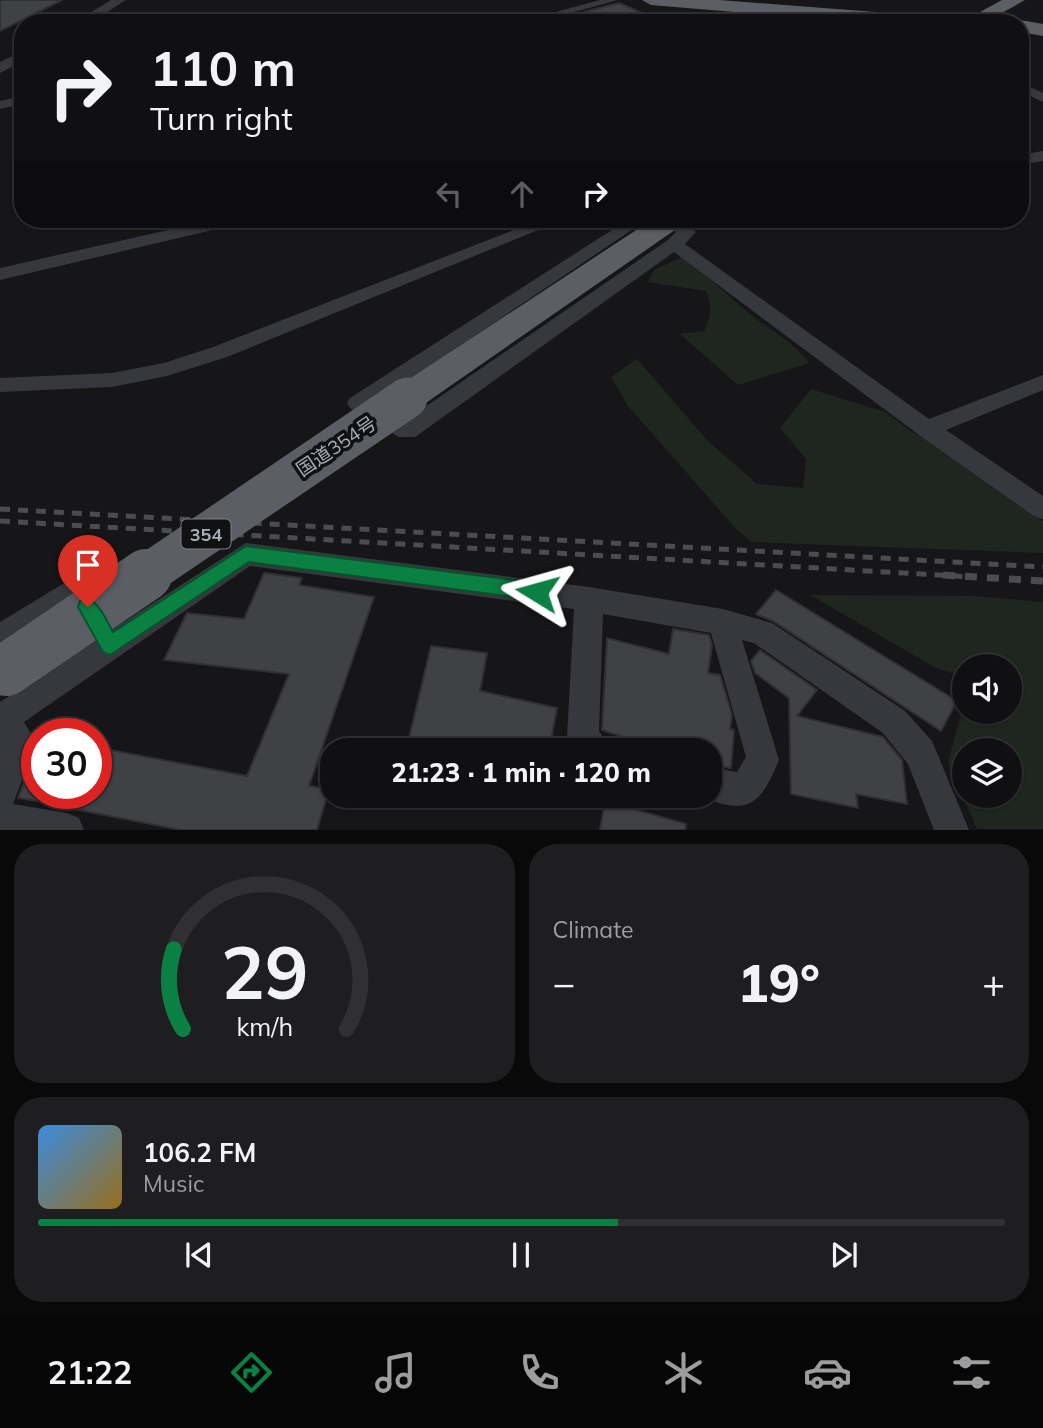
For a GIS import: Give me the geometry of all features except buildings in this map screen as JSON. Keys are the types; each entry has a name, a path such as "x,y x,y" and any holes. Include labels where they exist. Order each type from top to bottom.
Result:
{"highway":[{"path":"651,0 829,14"},
{"path":"817,13 824,14"},
{"name":"国道354号","path":"1,684 407,398 659,228"}],"street":[{"path":"96,14 120,0"},
{"path":"564,14 613,0"},
{"path":"0,274 199,228"},
{"path":"0,385 112,380 167,369 220,352 534,228"},
{"path":"658,228 358,403 407,431 660,228"},
{"path":"670,228 927,429 1043,509"},
{"path":"927,429 1043,382"},
{"path":"1,684 110,645 246,554 589,599 723,622 762,632 894,722 920,753 952,830"},
{"path":"1,684 76,588 110,645"},
{"path":"584,738 589,599"},
{"path":"722,786 745,790 763,760 750,706 730,657 723,622"},
{"path":"0,794 20,743 1,684"},
{"path":"0,818 67,830"}],"shaded area":[{"path":"682,257 788,342 809,363 738,385 680,334 704,331 710,311 706,291 648,282 654,270"},
{"path":"637,359 707,440 757,484 803,488 806,459 780,428 811,389 885,412 912,432 939,445 1043,521 1043,553 752,542 737,530 628,406 611,377"},
{"path":"810,595 973,596 1043,602 1043,829 977,829 968,808 1022,808 1022,738 955,738 958,724 1022,724 1022,654 952,654 952,673 936,668"},
{"path":"952,748 952,772 948,763"}],"railway":[{"path":"0,509 1043,567"},
{"path":"0,521 973,577"},
{"path":"943,575 1043,581"}],"route":[{"path":"88,607 110,645 246,554 537,592"}]}
